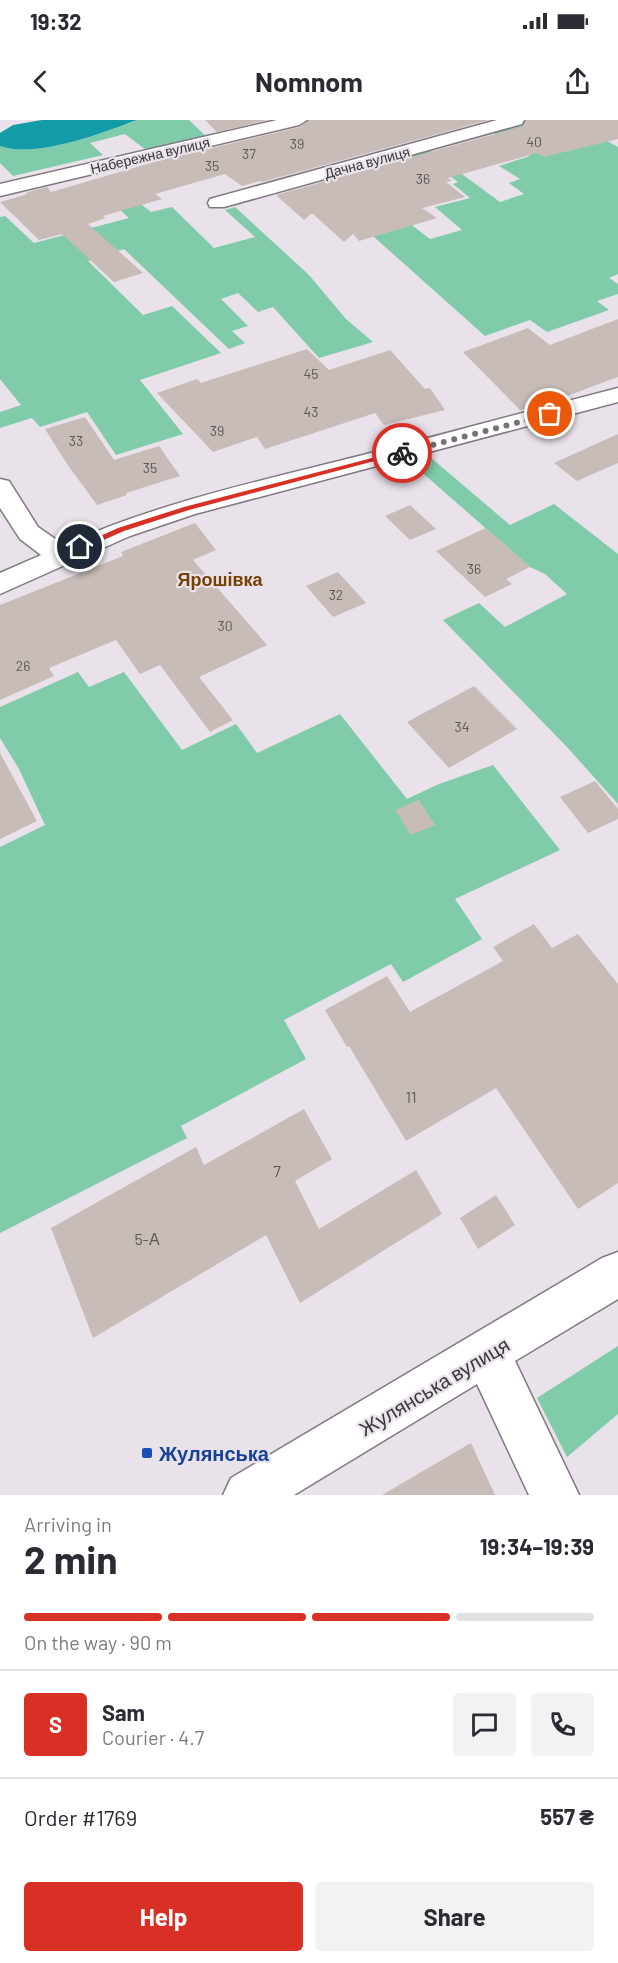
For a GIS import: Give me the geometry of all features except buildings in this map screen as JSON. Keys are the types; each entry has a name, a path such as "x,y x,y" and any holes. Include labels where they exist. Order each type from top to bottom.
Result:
{"street":[{"name":"Набережна вулиця","path":"0,190 299,120"},
{"name":"Дачна вулиця","path":"218,203 516,120"},
{"path":"0,584 59,555 121,530 187,508 488,431 618,395"},
{"path":"0,487 29,532 59,555"},
{"name":"Жулянська вулиця","path":"248,1495 618,1274"},
{"path":"487,1354 554,1495"}],"green space":[{"path":"138,120 189,120 209,139 150,153 125,134 90,143 103,155 13,176 0,163 0,146 15,149 50,147"},
{"path":"524,120 569,120 618,147 618,274 609,278 618,284 618,294 597,301 609,310 547,332 530,320 485,336 355,220 392,210 430,239 462,230 435,207 470,198 453,184 458,182 433,163 423,166 408,154 428,149 500,202 524,194 509,183 520,179 499,166 530,156 489,130"},
{"path":"117,185 151,212 172,207 214,248 255,237 225,210 235,207 309,275 346,319 373,342 319,358 273,307 258,312 238,293 221,299 248,326 232,331 245,343 229,349 124,249 88,261 143,315 172,306 221,353 140,380 183,434 116,455 87,412 40,427 32,418 0,428 0,412 21,405 0,379 0,217 5,216 34,243 129,218 105,197"},
{"path":"430,457 510,525 554,504 618,554 618,804 567,747 443,620 479,603 505,627 567,594 545,574 530,567 410,462"},
{"path":"78,672 89,687 124,672 182,750 236,724 257,753 340,714 407,799 439,784 493,765 560,850 455,899 482,939 403,982 391,964 284,1020 306,1059 181,1126 187,1138 0,1233 0,847 45,825 19,769 0,738 0,707"},
{"path":"618,1346 618,1414 567,1457 537,1398"}],"water":[{"path":"42,120 137,120 88,137 49,147 14,149 0,146 0,133 13,125"}],"way so far":[{"path":"402,453 550,414"}],"place":[{"name":"Жулянська","path":"147,1453"}],"district":[{"name":"Ярошівка","path":"220,579"}],"route":[{"path":"80,547 121,530 187,508 402,453"}]}
